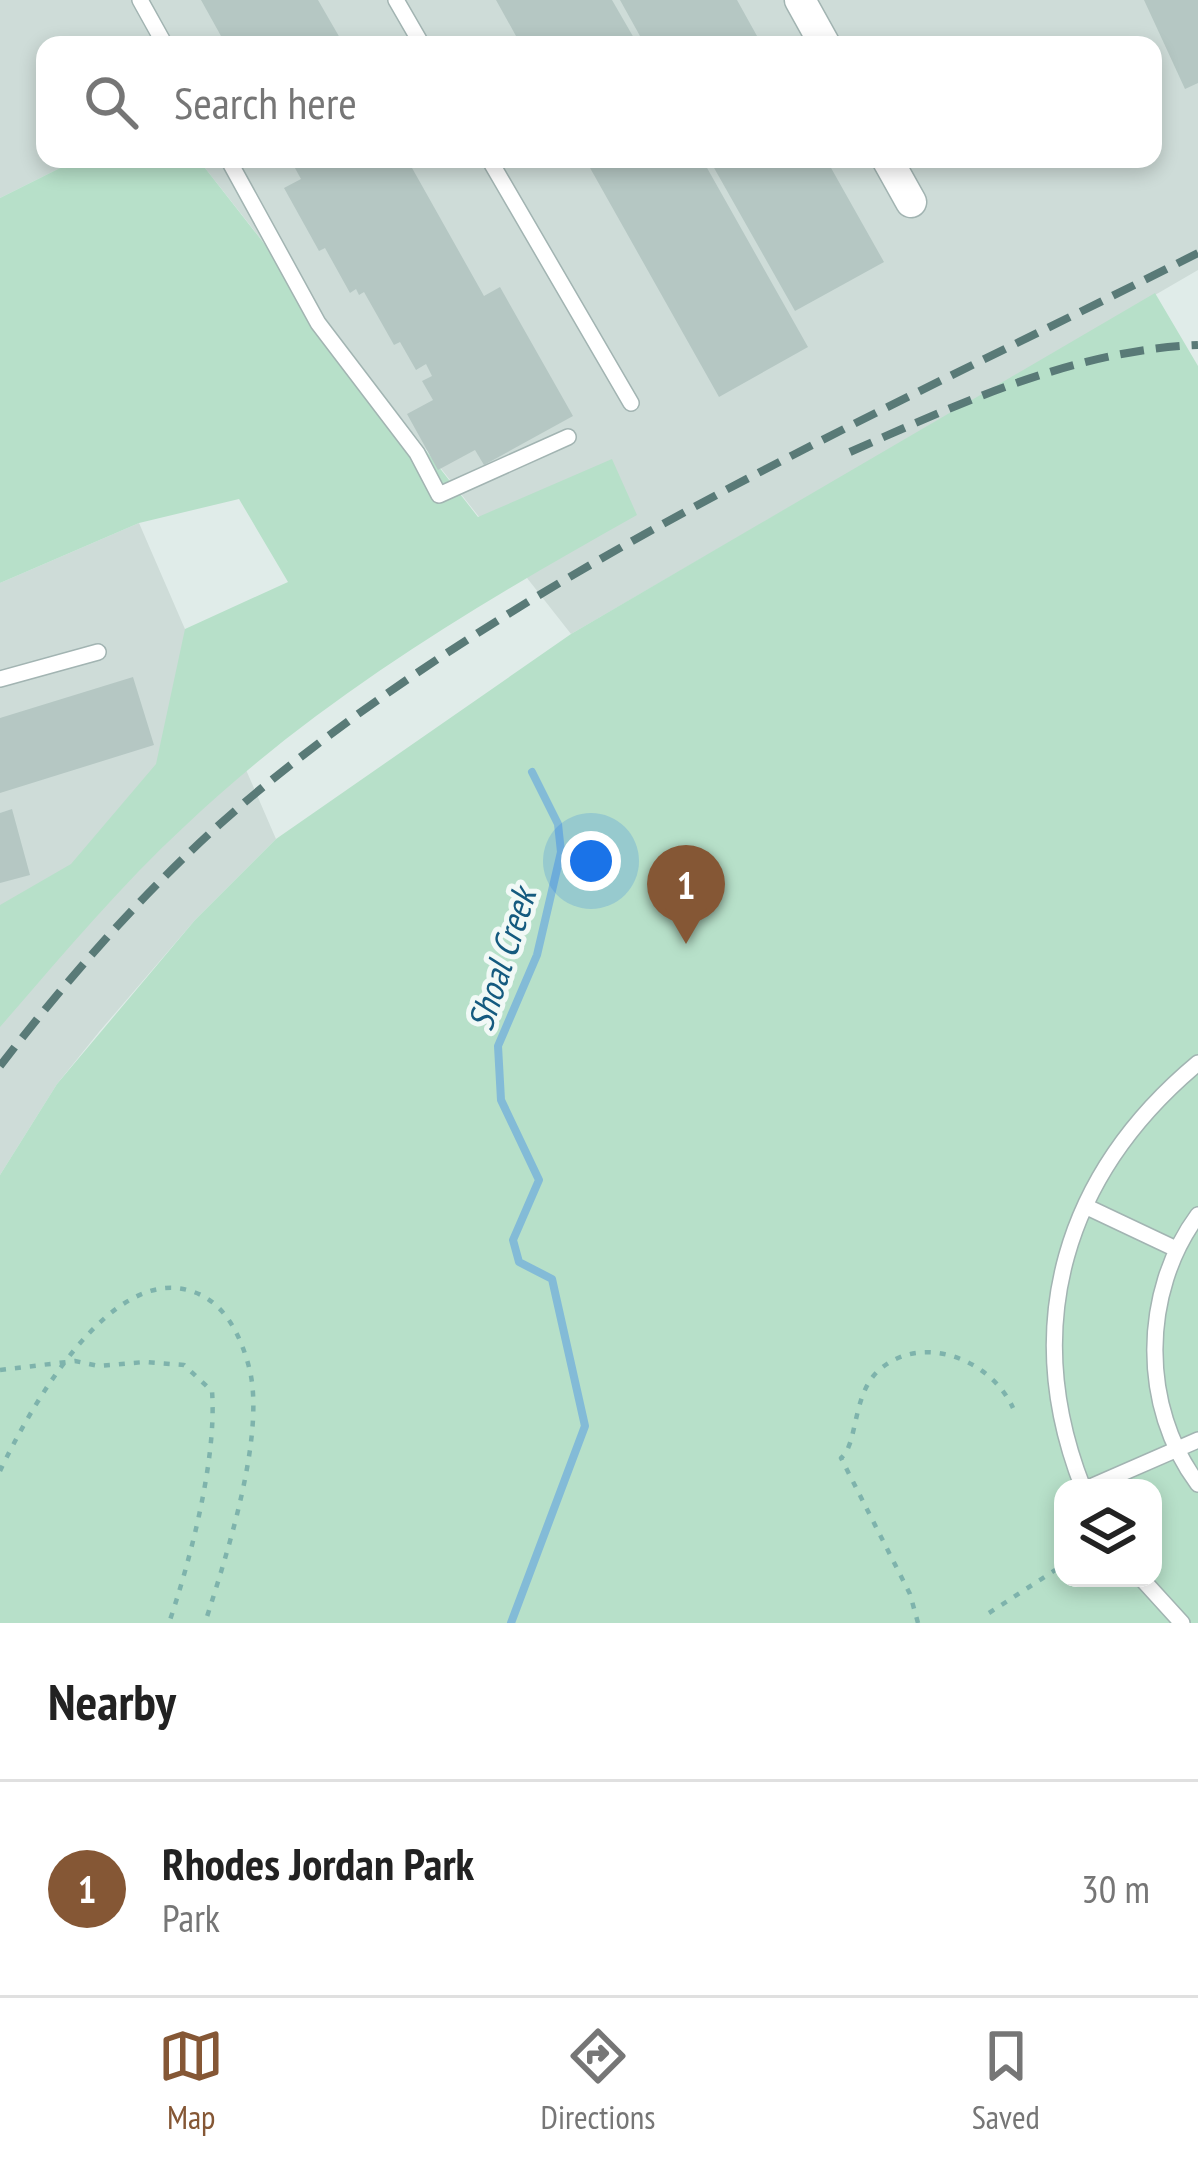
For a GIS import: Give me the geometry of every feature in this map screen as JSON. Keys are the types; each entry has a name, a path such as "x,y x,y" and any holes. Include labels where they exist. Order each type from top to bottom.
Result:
{"street":[{"path":"800,0 820,36"},
{"path":"892,168 911,202"}],"lane":[{"path":"140,0 160,36"},
{"path":"396,0 417,36"},
{"path":"233,168 318,323 417,453 439,495 568,437"},
{"path":"494,168 632,403"},
{"path":"0,679 98,652"},
{"path":"1082,1479 1058,1411 1053,1337 1065,1258 1084,1206 1114,1150 1136,1122 1198,1063"},
{"path":"1084,1206 1176,1249"},
{"path":"1198,1216 1176,1249 1160,1297 1155,1349 1161,1402 1178,1449 1198,1484"},
{"path":"1106,1479 1198,1440"},
{"path":"1150,1587 1182,1623"}],"path":[{"path":"0,1471 26,1418 67,1361 117,1310 155,1288 179,1287 215,1302 230,1322 250,1374 249,1437 241,1493 205,1623"},
{"path":"918,1623 910,1594 842,1458 850,1450 865,1388 880,1369 896,1360 919,1353 944,1354 986,1371 999,1383 1012,1408"},
{"path":"0,1370 67,1361 99,1366 184,1365 212,1391 214,1413 194,1540 170,1623"},
{"path":"988,1613 1054,1571"}],"shaded area":[{"path":"0,0 1198,0 1198,270 571,634 205,168 1162,168 1162,36 36,36 36,168 60,168 0,198"},
{"path":"139,523 276,839 195,920 99,1032 57,1084 0,1175 0,583"}],"green space":[{"path":"60,168 205,168 478,517 612,459 637,515 402,656 237,779 90,923 0,1027 0,905 71,864 156,764 185,629 288,582 239,499 139,523 0,583 0,198"},
{"path":"1155,293 1198,366 1198,1623 0,1623 0,1175 57,1084 195,920 276,839 571,634"}],"building":[{"path":"201,0 318,0 339,36 221,36"},
{"path":"496,0 612,0 633,36 516,36"},
{"path":"620,0 737,0 757,36 640,36"},
{"path":"1144,0 1198,0 1198,83 1185,89"},
{"path":"295,168 412,168 484,296 500,287 573,416 484,465 475,450 438,470 407,414 433,400 422,381 432,376 426,364 416,370 400,342 394,345 364,292 350,293 325,248 319,251 284,188 301,179"},
{"path":"590,168 707,168 808,347 719,397"},
{"path":"714,168 831,168 884,262 795,311"},
{"path":"133,677 154,745 0,793 0,718"},
{"path":"12,809 30,875 0,883 0,813"}],"waterway":[{"name":"Shoal Creek","path":"511,1623 585,1426 552,1279 519,1262 513,1240 539,1180 501,1100 498,1046 537,955 561,852 558,824 532,772"}],"railway":[{"path":"0,1066 93,953 195,847 268,783 374,702 485,628 718,494 1198,253"},
{"path":"850,452 976,398 1063,368 1152,349 1198,345"}],"place":[{"name":"Rhodes Jordan Park","path":"686,944"}]}
